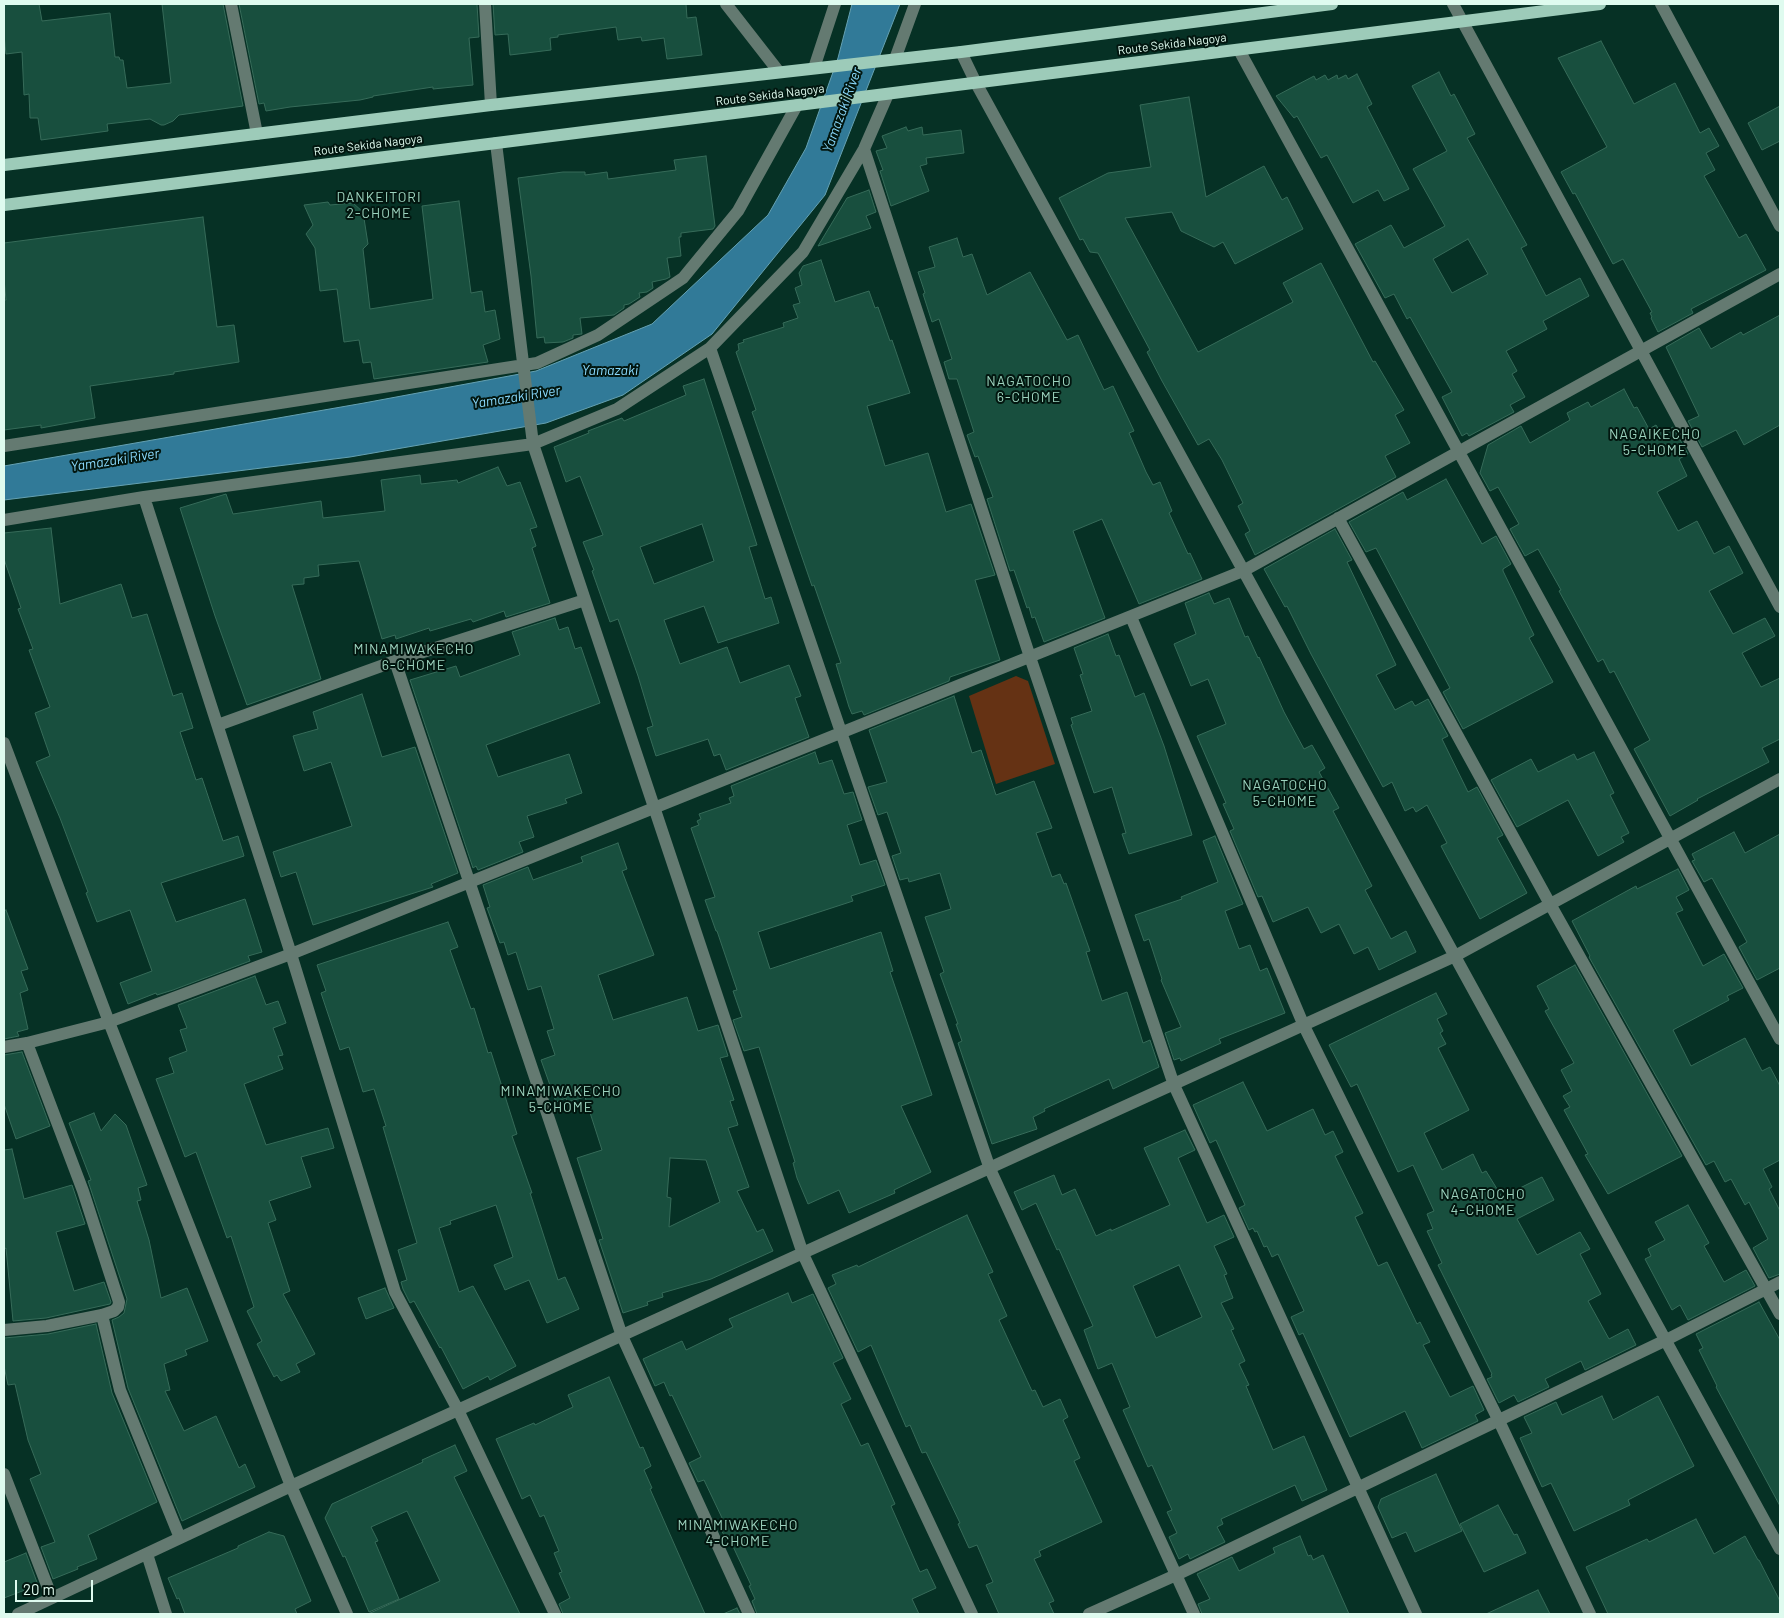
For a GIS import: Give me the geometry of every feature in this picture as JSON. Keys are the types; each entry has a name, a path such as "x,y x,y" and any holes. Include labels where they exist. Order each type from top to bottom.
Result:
{"main road":[{"name":"Route Sekida Nagoya","path":"4,165 491,105 961,52 1332,4"},
{"name":"Route Sekida Nagoya","path":"4,205 1600,4"}],"street":[{"path":"232,4 257,134"},
{"path":"485,4 491,105"},
{"path":"726,4 779,72"},
{"path":"814,68 835,4"},
{"path":"895,59 914,4"},
{"path":"1452,4 1780,607"},
{"path":"1660,4 1780,226"},
{"path":"1239,50 1780,1039"},
{"path":"961,52 976,83 1780,1549"},
{"path":"4,520 144,497 533,444 617,409 710,348 803,252 864,149 888,94"},
{"path":"4,446 523,368 537,363 598,335 682,278 738,211 801,105"},
{"path":"496,143 533,444 802,1254 972,1614"},
{"path":"864,149 1030,657 1174,1085 1416,1614"},
{"path":"4,1047 109,1022 291,954 1243,571 1780,274"},
{"path":"710,348 990,1168 1194,1614"},
{"path":"144,497 291,954 395,1292 458,1410 555,1614"},
{"path":"1338,518 1550,904 1780,1314"},
{"path":"218,725 396,661 585,600"},
{"path":"1131,617 1304,1026 1498,1421 1590,1614"},
{"path":"396,661 622,1336 749,1614"},
{"path":"4,743 109,1022 291,1486 347,1614"},
{"path":"18,1614 291,1486 1455,956 1780,779"},
{"path":"4,1330 47,1326 102,1315 114,1311 118,1307 119,1302 83,1191 27,1043"},
{"path":"1089,1614 1176,1575 1498,1421 1666,1340 1780,1282"},
{"path":"102,1315 120,1390 180,1538"},
{"path":"4,1474 52,1598"},
{"path":"147,1554 166,1614"}],"shaded area":[{"path":"1016,676 1028,681 1055,764 996,784 969,696"}],"water":[{"name":"Yamazaki","path":"852,4 900,4 825,195 712,334 623,395 546,423 350,457 4,500 4,466 536,371 652,324 768,215 806,148 838,58"}],"building":[{"path":"4,4 39,4 42,21 110,13 115,57 123,60 127,88 171,83 162,4 223,4 243,106 179,115 173,121 164,125 150,119 107,124 108,131 41,140 38,118 30,118 29,94 24,95 22,52 6,54"},
{"path":"239,4 477,4 479,37 469,38 473,85 433,89 433,87 373,96 360,100 266,111 264,103 259,104"},
{"path":"493,4 686,4 687,18 696,17 702,55 667,59 664,38 642,41 641,37 618,40 616,27 558,35 558,37 550,38 551,50 510,55 508,34 495,35"},
{"path":"1601,41 1634,104 1675,83 1700,133 1709,128 1719,146 1706,153 1715,170 1704,176 1739,238 1746,234 1766,270 1691,309 1693,313 1658,332 1651,318 1650,313 1652,312 1623,259 1613,264 1575,193 1573,194 1561,172 1607,147 1558,58"},
{"path":"1439,72 1451,96 1454,94 1475,134 1467,138 1527,245 1521,248 1546,296 1580,278 1589,296 1543,321 1547,329 1506,351 1517,371 1512,374 1525,397 1510,405 1514,412 1469,436 1467,433 1462,436 1442,397 1452,392 1410,317 1407,319 1394,294 1385,298 1355,244 1391,225 1404,248 1445,226 1413,169 1447,151 1412,86","holes":["1468,239 1488,274 1452,293 1433,259"]},
{"path":"1357,74 1372,104 1367,107 1409,189 1384,201 1378,190 1353,203 1327,155 1321,158 1297,116 1294,118 1276,96 1314,76 1316,80 1325,75 1328,80 1337,75 1338,79 1346,75 1348,79"},
{"path":"1189,97 1206,197 1264,166 1282,200 1287,197 1303,229 1235,264 1223,242 1214,247 1181,231 1172,212 1125,218 1198,352 1293,302 1283,283 1321,263 1373,362 1375,361 1404,410 1395,415 1410,443 1385,456 1396,477 1255,555 1245,534 1250,531 1238,506 1243,503 1222,460 1209,439 1198,445 1162,381 1147,352 1150,350 1098,253 1090,252 1083,239 1080,240 1059,198 1108,173 1151,167 1140,105"},
{"path":"1780,106 1780,141 1762,150 1748,123"},
{"path":"906,127 908,131 922,127 923,135 961,130 964,153 926,158 927,164 920,166 929,191 891,206 880,171 883,170 876,151 887,148 882,136"},
{"path":"706,156 715,226 713,229 681,233 681,237 679,237 681,256 667,258 670,277 652,282 653,288 647,292 639,293 640,297 624,305 624,308 614,315 580,318 582,334 573,335 573,338 563,342 545,343 544,337 537,338 518,178 563,172 585,172 585,175 607,172 608,179 676,170 674,160"},
{"path":"869,190 876,212 866,216 871,228 818,246 847,198"},
{"path":"459,201 471,293 482,291 485,312 495,310 500,339 483,345 488,362 374,379 371,362 363,363 359,340 344,342 337,289 320,291 315,248 306,234 313,225 304,205 328,202 330,205 353,203 363,212 368,244 363,249 370,309 433,299 422,206"},
{"path":"203,217 217,327 234,325 239,362 174,372 174,374 90,386 95,418 41,428 41,425 4,430 4,300 6,300 4,243"},
{"path":"957,238 963,257 972,254 987,295 1030,272 1067,340 1078,335 1104,390 1113,386 1134,431 1129,433 1146,472 1153,485 1160,482 1172,511 1169,513 1202,579 1139,604 1102,519 1073,531 1105,618 1044,642 1035,617 1032,618 1029,607 1027,608 1014,570 1010,571 987,499 993,497 978,456 975,457 967,435 974,432 957,379 949,379 944,362 952,359 939,319 932,322 918,272 935,267 929,247"},
{"path":"821,260 835,302 869,291 875,308 878,307 890,341 892,340 910,393 867,406 885,466 928,453 946,512 971,504 995,575 975,580 1000,660 950,677 949,681 864,715 862,711 852,714 849,707 836,664 841,663 814,585 812,586 752,412 756,410 736,352 739,350 738,344 744,342 743,340 784,327 783,323 798,318 793,305 800,303 795,288 802,285 799,273 803,266"},
{"path":"1780,315 1780,425 1744,445 1736,430 1702,447 1688,421 1699,416 1666,347 1699,328 1711,349 1741,332 1743,335"},
{"path":"704,379 757,545 749,547 765,599 771,597 779,623 718,643 704,606 664,620 680,664 727,647 740,683 789,665 801,696 795,698 809,737 726,770 720,754 714,756 708,739 656,756 647,728 653,726 638,676 618,619 610,622 583,542 603,535 580,476 566,482 554,447 589,433 588,431 622,418 624,421 686,395 683,386","holes":["702,524 714,561 654,584 640,547"]},
{"path":"1624,389 1634,408 1637,407 1649,429 1656,425 1661,433 1673,427 1688,454 1679,459 1687,476 1657,492 1678,531 1697,521 1714,554 1729,546 1743,573 1709,591 1733,634 1765,618 1775,636 1742,653 1761,687 1780,678 1780,739 1762,748 1769,762 1697,799 1670,816 1634,749 1650,740 1614,671 1610,673 1603,659 1598,662 1538,549 1525,556 1510,529 1519,524 1498,487 1490,491 1480,473 1488,445 1521,426 1530,443 1570,420 1567,413 1588,402 1591,407"},
{"path":"498,467 507,486 520,482 537,527 530,529 536,546 532,548 550,603 506,617 504,611 473,622 471,619 430,631 429,628 396,639 395,635 382,639 359,561 318,565 319,576 304,578 304,584 292,585 321,679 247,705 215,616 180,508 226,494 233,514 321,501 323,518 385,511 381,480 420,475 421,484 457,480 458,483"},
{"path":"1446,479 1482,544 1496,536 1511,564 1503,569 1503,571 1534,635 1529,638 1553,682 1463,729 1443,692 1450,688 1376,548 1366,552 1349,522 1403,492 1407,500"},
{"path":"51,528 60,604 121,584 132,618 147,614 173,696 182,693 193,728 180,732 196,780 202,778 223,841 238,836 244,856 161,883 176,922 245,899 262,952 248,956 250,961 173,990 157,995 156,993 128,1004 120,983 152,971 130,910 97,922 86,893 88,892 60,818 36,762 50,756 35,713 50,707 29,650 33,649 18,609 21,608 4,559 4,533"},
{"path":"1335,529 1352,560 1347,562 1396,665 1376,675 1395,710 1412,701 1415,706 1428,699 1448,736 1442,739 1468,792 1477,787 1503,835 1497,838 1527,893 1480,919 1441,846 1447,843 1427,805 1416,812 1413,807 1405,811 1392,782 1383,787 1287,606 1285,607 1264,569"},
{"path":"1209,593 1214,604 1229,598 1245,637 1248,636 1304,749 1312,745 1325,768 1319,772 1339,808 1333,811 1372,886 1365,890 1391,939 1406,931 1416,952 1379,970 1368,947 1354,954 1339,924 1321,933 1308,907 1273,922 1262,896 1258,897 1230,831 1234,829 1223,804 1226,803 1197,736 1226,724 1208,679 1191,686 1174,644 1196,634 1185,603"},
{"path":"555,618 559,630 568,627 575,649 581,647 600,703 486,745 498,777 569,754 582,793 565,799 567,803 527,816 534,837 519,842 523,852 478,870 476,866 473,868 410,680 456,666 460,677 520,655 512,632"},
{"path":"1108,634 1116,656 1119,655 1135,697 1144,693 1164,746 1192,835 1129,854 1122,834 1126,833 1112,787 1094,793 1071,725 1073,724 1071,718 1092,711 1080,675 1083,674 1074,648"},
{"path":"362,694 382,757 415,747 458,873 431,884 433,887 313,925 296,872 281,877 273,852 352,826 331,762 304,771 293,736 318,729 313,712"},
{"path":"954,696 972,753 981,750 996,795 1034,781 1052,828 1036,833 1052,877 1060,874 1064,884 1066,883 1090,951 1086,952 1102,1001 1127,992 1143,1043 1150,1040 1159,1067 1113,1089 1109,1079 1044,1109 1045,1111 1033,1117 1037,1129 992,1144 958,1043 962,1041 956,1024 958,1024 940,974 944,972 925,917 951,909 940,873 909,882 908,878 900,880 892,856 901,853 887,812 878,815 868,787 887,782 869,730"},
{"path":"815,752 819,764 832,760 844,794 853,792 862,820 847,825 860,865 876,860 885,885 851,896 853,901 758,932 770,969 881,932 893,971 890,972 932,1095 901,1106 931,1172 894,1190 895,1193 849,1213 839,1190 808,1204 797,1178 793,1163 795,1162 759,1047 744,1051 733,1020 742,1017 733,991 737,990 705,900 715,897 691,828 699,825 697,821 701,819 699,814 731,803 729,798 734,796 731,786"},
{"path":"1594,752 1614,793 1610,795 1629,833 1621,837 1624,842 1598,856 1568,800 1517,827 1491,780 1531,759 1538,772 1574,754 1577,760"},
{"path":"1734,832 1745,853 1780,834 1780,968 1757,980 1739,947 1747,942 1712,878 1704,882 1692,861 1695,860 1692,854"},
{"path":"1215,836 1243,904 1225,911 1239,949 1250,945 1260,971 1267,968 1285,1013 1219,1039 1221,1043 1181,1061 1180,1058 1174,1060 1165,1033 1181,1027 1161,980 1149,939 1144,941 1135,915 1182,899 1181,897 1218,882 1203,841"},
{"path":"618,843 627,869 622,871 654,955 598,975 613,1020 687,997 698,1031 718,1025 728,1056 720,1058 734,1100 730,1101 738,1125 728,1128 749,1187 737,1191 757,1232 763,1229 773,1251 711,1279 662,1293 663,1297 647,1302 648,1305 623,1313 599,1240 603,1239 577,1158 602,1150 585,1097 567,1102 566,1098 556,1102 541,1060 555,1055 547,1031 554,1029 541,986 528,990 516,952 508,955 504,942 500,943 487,908 490,907 483,885 528,867 533,880 583,862 581,857","holes":["670,1158 706,1160 720,1202 669,1227 671,1198 667,1197"]},
{"path":"1678,869 1689,890 1676,897 1683,910 1676,913 1703,966 1724,954 1743,988 1727,996 1729,1000 1673,1030 1691,1066 1745,1038 1762,1071 1770,1067 1780,1086 1780,1160 1763,1169 1772,1187 1769,1189 1780,1211 1780,1274 1769,1278 1753,1248 1768,1239 1749,1202 1745,1205 1731,1179 1725,1182 1714,1161 1706,1165 1589,957 1572,921 1636,886 1637,889"},
{"path":"6,910 28,969 21,971 28,990 20,993 28,1029 17,1032 19,1036 4,1039 4,911"},
{"path":"448,922 458,947 450,950 471,1009 474,1008 488,1053 491,1052 517,1134 512,1136 532,1193 530,1193 558,1280 565,1277 579,1309 547,1323 529,1280 505,1290 494,1265 513,1257 496,1205 450,1221 451,1224 439,1228 459,1292 473,1286 516,1366 490,1380 488,1376 463,1389 414,1301 410,1303 403,1289 401,1282 407,1280 398,1250 417,1243 383,1127 386,1126 374,1089 363,1092 349,1047 340,1050 321,993 326,991 317,965"},
{"path":"1575,965 1682,1156 1608,1194 1585,1155 1588,1154 1564,1110 1570,1107 1563,1096 1572,1091 1561,1070 1574,1063 1545,1011 1549,1009 1537,986"},
{"path":"255,976 266,1005 278,1001 286,1023 273,1028 283,1055 278,1056 283,1069 244,1084 266,1145 328,1128 334,1148 301,1157 311,1187 269,1201 276,1220 268,1223 290,1291 283,1294 315,1354 296,1364 300,1372 281,1381 277,1375 274,1377 257,1344 262,1341 247,1311 254,1307 231,1236 227,1238 196,1152 185,1157 156,1079 174,1073 169,1058 187,1051 180,1030 187,1028 178,1005"},
{"path":"1436,993 1447,1014 1437,1019 1443,1031 1440,1033 1446,1044 1438,1048 1469,1110 1424,1133 1442,1170 1473,1154 1482,1173 1486,1171 1502,1197 1542,1177 1554,1200 1517,1219 1537,1255 1580,1232 1590,1249 1580,1254 1601,1294 1588,1301 1609,1339 1628,1329 1636,1345 1585,1370 1581,1361 1545,1379 1549,1387 1518,1402 1514,1395 1499,1403 1487,1379 1492,1377 1492,1374 1438,1265 1442,1263 1427,1231 1433,1229 1427,1214 1434,1211 1413,1165 1398,1172 1357,1084 1351,1087 1329,1045"},
{"path":"22,1052 50,1126 16,1139 4,1104 4,1055"},
{"path":"1243,1082 1267,1131 1313,1109 1325,1135 1333,1131 1343,1152 1335,1156 1363,1213 1355,1217 1378,1266 1387,1262 1417,1324 1420,1322 1430,1342 1423,1345 1450,1397 1473,1386 1484,1410 1475,1415 1478,1421 1422,1448 1405,1411 1350,1437 1303,1333 1299,1335 1291,1317 1304,1311 1278,1254 1272,1257 1267,1246 1264,1247 1257,1231 1255,1232 1253,1228 1249,1230 1239,1208 1245,1205 1216,1140 1210,1143 1193,1105"},
{"path":"94,1113 101,1131 115,1114 126,1125 147,1185 138,1188 141,1200 137,1201 149,1240 161,1298 187,1288 208,1341 185,1350 187,1355 164,1364 170,1390 165,1391 184,1431 216,1416 239,1468 245,1464 255,1487 182,1521 128,1388 112,1320 124,1313 127,1299 88,1181 91,1180 69,1123"},
{"path":"1185,1130 1195,1150 1178,1158 1207,1223 1224,1215 1234,1237 1214,1246 1227,1274 1224,1275 1233,1298 1221,1303 1234,1329 1231,1330 1245,1361 1239,1364 1249,1385 1246,1386 1273,1450 1304,1436 1327,1490 1302,1501 1295,1485 1221,1519 1223,1524 1217,1527 1225,1542 1190,1559 1188,1554 1179,1559 1169,1537 1177,1533 1167,1512 1172,1510 1152,1465 1148,1467 1123,1410 1130,1407 1112,1363 1098,1369 1084,1330 1093,1326 1059,1249 1057,1250 1036,1203 1022,1210 1014,1192 1054,1175 1062,1195 1075,1189 1096,1236 1111,1229 1111,1231 1170,1205 1144,1148","holes":["1179,1265 1202,1317 1156,1338 1133,1286"]},
{"path":"12,1149 24,1199 72,1185 85,1224 56,1232 74,1291 104,1282 110,1304 46,1318 13,1321 6,1248 4,1249 4,1150"},
{"path":"1688,1205 1709,1243 1704,1246 1724,1282 1746,1270 1755,1286 1688,1320 1680,1305 1672,1310 1645,1259 1651,1256 1648,1249 1665,1240 1655,1222"},
{"path":"967,1215 993,1272 988,1274 1007,1316 999,1320 1032,1391 1035,1390 1043,1407 1060,1399 1068,1417 1063,1420 1080,1458 1074,1461 1102,1522 1039,1551 1041,1556 1034,1559 1054,1601 1049,1603 1054,1614 999,1614 986,1585 993,1582 977,1545 969,1548 958,1524 960,1523 926,1452 922,1453 910,1425 906,1427 871,1345 858,1352 828,1288 836,1284 832,1275 857,1265 858,1267"},
{"path":"385,1288 394,1308 366,1319 358,1298"},
{"path":"788,1293 792,1303 813,1294 843,1358 833,1363 851,1399 841,1404 861,1446 868,1443 895,1504 891,1506 920,1572 927,1569 936,1588 912,1599 919,1614 757,1614 752,1601 755,1599 749,1586 751,1585 730,1540 727,1541 717,1522 723,1520 704,1480 698,1482 689,1463 701,1457 672,1395 670,1396 664,1382 655,1386 643,1359 682,1341 686,1350 733,1327 729,1319"},
{"path":"1759,1302 1780,1340 1780,1506 1716,1387 1699,1350 1703,1348 1696,1334"},
{"path":"96,1324 112,1393 157,1502 88,1535 97,1559 53,1579 41,1547 55,1542 30,1479 41,1474 28,1440 15,1384 8,1385 4,1366 4,1338 48,1334"},
{"path":"609,1377 640,1448 643,1447 651,1466 644,1470 652,1488 650,1489 705,1614 563,1614 559,1604 570,1598 559,1573 562,1572 554,1553 559,1551 544,1515 540,1517 530,1495 522,1499 496,1439 534,1423 535,1425 573,1407 568,1395"},
{"path":"1602,1396 1613,1420 1658,1396 1694,1466 1628,1500 1630,1505 1574,1531 1551,1483 1542,1487 1520,1438 1532,1433 1524,1417 1556,1402 1562,1415"},
{"path":"455,1445 467,1471 454,1477 520,1614 368,1614 440,1581 407,1511 371,1527 378,1541 375,1542 399,1599 369,1612 345,1556 343,1557 325,1518 332,1504"},
{"path":"1436,1474 1462,1531 1415,1552 1406,1532 1392,1538 1378,1507 1381,1499"},
{"path":"1498,1505 1514,1535 1517,1534 1526,1553 1484,1572 1460,1524"},
{"path":"1696,1519 1714,1554 1745,1536 1780,1601 1780,1614 1608,1614 1586,1567 1647,1539 1649,1542"},
{"path":"269,1532 284,1536 311,1601 295,1609 297,1614 185,1614 168,1578 238,1548 238,1546"},
{"path":"1300,1536 1308,1556 1311,1555 1313,1560 1323,1555 1349,1614 1202,1614 1198,1604 1210,1599 1197,1574 1232,1557 1239,1571 1275,1553 1273,1548"},
{"path":"26,1553 38,1585 4,1598 4,1562"},
{"path":"1538,1590 1550,1614 1486,1614"},
{"path":"737,1608 740,1614 723,1614"}],"district":[{"name":"DANKEITORI 2-CHOME","path":"379,206"},
{"name":"NAGATOCHO 6-CHOME","path":"1029,390"},
{"name":"NAGAIKECHO 5-CHOME","path":"1655,442"},
{"name":"MINAMIWAKECHO 6-CHOME","path":"414,658"},
{"name":"NAGATOCHO 5-CHOME","path":"1285,794"},
{"name":"MINAMIWAKECHO 5-CHOME","path":"561,1100"},
{"name":"NAGATOCHO 4-CHOME","path":"1483,1202"},
{"name":"MINAMIWAKECHO 4-CHOME","path":"738,1534"}],"water label":[{"name":"Yamazaki River","path":"842,110"},
{"name":"Yamazaki River","path":"516,397"},
{"name":"Yamazaki River","path":"115,460"}]}
